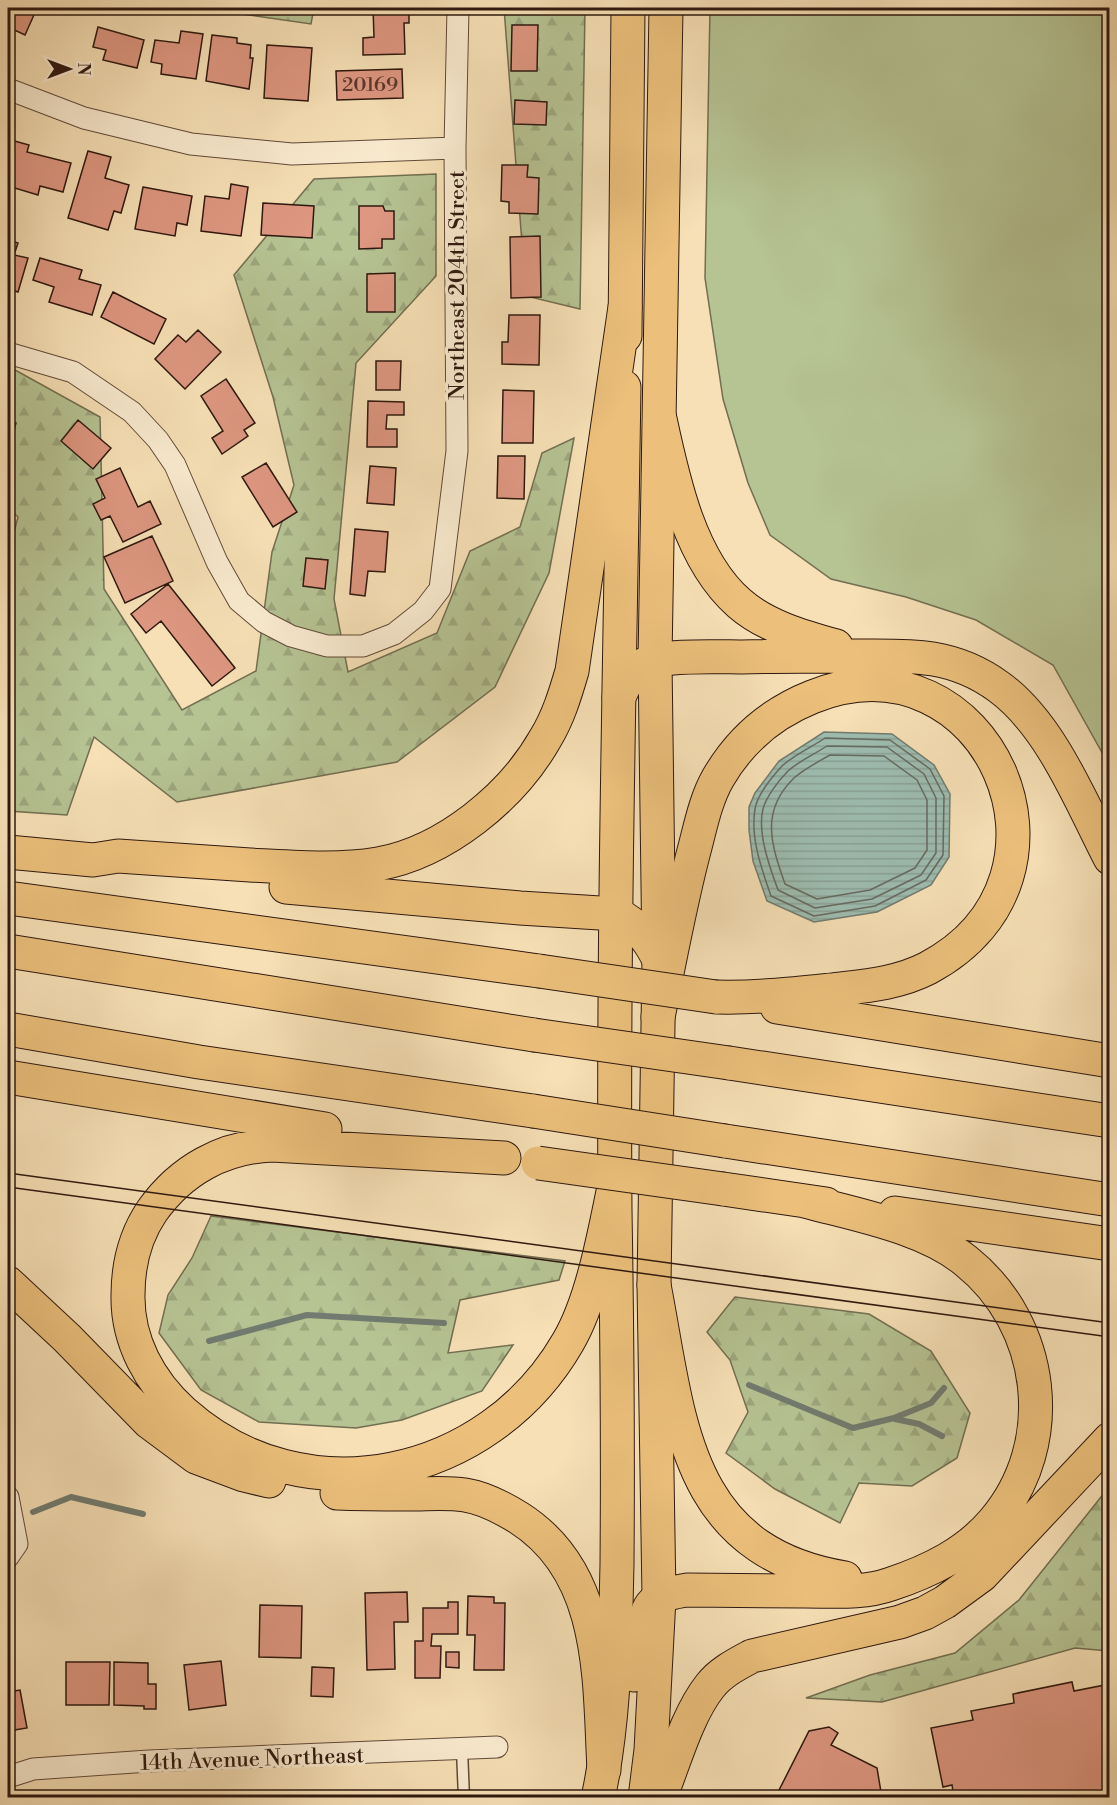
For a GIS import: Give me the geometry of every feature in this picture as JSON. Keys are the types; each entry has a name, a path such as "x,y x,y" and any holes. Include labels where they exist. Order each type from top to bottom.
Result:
{"main road":[{"path":"601,1784 616,1667 618,1476 615,1182 616,914 628,8"},
{"path":"645,1797 651,1750 659,1598 654,1285 659,960 655,660 666,8"},
{"path":"8,852 93,860 118,856 317,868 349,867 380,863 430,846 457,831 503,795 526,769 546,739 561,707 572,671 625,307"},
{"path":"660,419 671,468 683,505 701,553 719,582 740,604 770,623 824,643 881,656"},
{"path":"619,697 633,672 655,660 716,657 881,656 931,659 960,666 986,679 1013,699 1027,713 1063,767 1110,858"},
{"path":"658,1017 688,874 706,808 718,778 744,742 776,716 797,703 850,687 872,686 910,691 942,705 961,719 978,736 997,763 1009,795 1014,825 1013,852 1005,885 994,908 975,934 953,953 926,969 880,984 778,996 716,997"},
{"path":"93,860 117,873 520,908 616,914 630,921 639,930 651,944 659,960"},
{"path":"8,898 716,997 1110,1061"},
{"path":"8,951 534,1035 1110,1121"},
{"path":"8,1029 199,1062 1110,1200"},
{"path":"8,1077 504,1158 968,1222 1110,1244"},
{"path":"504,1158 272,1144 227,1152 206,1162 174,1185 158,1203 139,1237 131,1260 128,1304 131,1330 150,1374 164,1392 201,1427 240,1450 285,1466 309,1471 380,1472 409,1466 441,1455 495,1426 534,1390 555,1364 573,1334 588,1291 604,1236 615,1182"},
{"path":"634,1675 643,1660 645,1621 649,1608 659,1598 671,1592 687,1590 854,1591 889,1585 938,1565 970,1544 994,1520 1013,1492 1028,1458 1035,1428 1036,1396 1032,1363 1024,1337 1005,1303 981,1274 944,1246 910,1232 806,1201"},
{"path":"8,1283 67,1338 149,1422 196,1457 244,1475 321,1493 369,1495 448,1493 475,1497 512,1514 546,1538 565,1560 581,1590 588,1616 596,1654 601,1784"},
{"path":"654,1285 675,1395 689,1451 711,1496 737,1528 772,1555 817,1573 846,1578 870,1578 904,1574 938,1565"},
{"path":"660,1797 691,1719 710,1686 730,1668 752,1656 900,1622 925,1613 945,1602 982,1575 1110,1439"},
{"path":"618,1476 631,1541 628,1659 634,1675 627,1758 621,1797"}],"street":[{"name":"Northeast 204th Street","path":"8,353 73,372 132,412 158,440 175,465 217,562 239,601 264,622 291,636 327,646 363,646 394,634 423,611 440,589 457,451 455,148 458,8"},
{"path":"8,89 84,118 191,144 292,154 455,148"},
{"path":"8,1497 17,1544 8,1557"},
{"name":"14th Avenue Northeast","path":"8,1777 33,1769 149,1761 497,1748"}],"lane":[{"path":"462,1750 464,1797"}],"green space":[{"path":"201,8 314,8 311,24"},
{"path":"504,8 585,8 580,309 526,296"},
{"path":"710,8 1109,8 1109,765 1053,665 976,620 906,597 831,579 770,535 748,483 723,399 705,278"},
{"path":"436,174 436,276 356,363 334,599 348,672 437,633 470,551 520,527 542,453 574,438 549,573 495,687 397,762 177,802 94,737 67,815 8,811 8,556 18,517 8,508 8,366 100,417 104,589 182,710 256,671 272,552 294,485 273,397 234,275 314,179"},
{"path":"211,1216 565,1261 559,1280 460,1300 448,1353 513,1345 482,1391 402,1420 356,1428 259,1422 201,1390 159,1333 168,1295 192,1258"},
{"path":"735,1297 869,1314 931,1351 970,1413 957,1458 912,1486 859,1483 840,1523 775,1489 726,1453 748,1412 730,1360 707,1332"},
{"path":"1109,1487 1109,1651 1075,1648 882,1702 806,1698 870,1675 955,1653 1019,1600"}],"water":[{"path":"824,732 892,734 934,765 950,794 949,857 931,885 877,912 814,922 767,901 753,861 749,807 755,793 779,761"}],"building":[{"path":"8,8 37,8 25,35 8,27"},
{"path":"373,8 409,8 409,23 404,23 405,54 363,55 363,38 374,37"},
{"path":"512,25 538,25 537,71 511,71"},
{"path":"98,27 144,40 137,68 103,60 106,50 93,47"},
{"path":"181,31 203,34 196,79 161,74 162,64 151,62 155,40 179,43"},
{"path":"212,35 237,38 237,43 251,45 250,58 253,58 249,89 206,81"},
{"path":"267,45 312,48 308,101 264,98"},
{"path":"402,69 403,98 337,100 336,71"},
{"path":"515,100 547,102 546,125 514,124"},
{"path":"11,140 29,145 27,152 71,163 63,192 40,186 38,195 8,186 8,152"},
{"path":"88,151 111,157 105,178 129,185 121,213 114,211 108,230 68,218"},
{"path":"502,165 528,165 527,177 539,178 538,214 509,213 509,202 501,201"},
{"path":"231,184 248,187 241,236 201,231 205,196 229,199"},
{"path":"143,187 192,196 187,225 177,223 175,236 135,229"},
{"path":"263,203 314,206 312,238 261,235"},
{"path":"359,206 383,206 385,211 394,211 394,239 382,239 382,248 359,249"},
{"path":"540,236 541,297 511,298 510,237"},
{"path":"8,240 18,243 14,255 28,258 18,292 8,289"},
{"path":"40,258 82,270 79,279 101,285 92,315 49,302 54,287 33,280"},
{"path":"395,273 395,312 367,312 367,274"},
{"path":"113,292 166,319 154,344 101,317"},
{"path":"509,315 540,315 539,365 502,364 502,342 508,342"},
{"path":"198,330 221,352 185,389 155,359 178,335 186,342"},
{"path":"376,361 401,361 400,390 376,390"},
{"path":"226,379 255,423 244,430 248,436 222,454 212,438 223,431 201,396"},
{"path":"503,390 534,391 533,443 502,443"},
{"path":"368,401 404,402 404,415 387,415 386,429 397,429 397,447 367,447"},
{"path":"8,420 16,423 8,453"},
{"path":"78,420 111,448 93,469 61,441"},
{"path":"498,456 525,456 524,499 497,498"},
{"path":"266,463 297,512 273,527 242,477"},
{"path":"370,466 396,468 394,505 367,503"},
{"path":"120,468 138,507 150,501 161,524 123,542 110,516 101,520 93,504 105,498 96,479"},
{"path":"355,529 388,532 385,572 368,571 365,596 350,594"},
{"path":"152,536 173,581 125,603 104,557"},
{"path":"306,558 328,560 325,589 303,586"},
{"path":"168,584 235,668 212,686 161,621 146,633 131,614"},
{"path":"407,1592 408,1622 394,1622 395,1669 367,1670 365,1593"},
{"path":"468,1596 494,1597 494,1603 505,1603 504,1670 474,1670 475,1635 467,1635"},
{"path":"448,1602 458,1602 458,1634 432,1634 431,1646 441,1646 440,1678 415,1678 415,1641 423,1641 423,1608 448,1608"},
{"path":"260,1605 302,1606 301,1658 259,1657"},
{"path":"446,1652 459,1652 459,1668 446,1667"},
{"path":"221,1661 226,1705 189,1710 184,1665"},
{"path":"66,1662 110,1662 109,1705 66,1705"},
{"path":"114,1662 148,1663 148,1684 156,1684 156,1709 144,1709 144,1706 114,1705"},
{"path":"312,1667 334,1668 333,1697 311,1696"},
{"path":"1072,1682 1074,1691 1110,1684 1110,1798 954,1798 952,1785 943,1787 931,1728 973,1720 971,1711 1014,1703 1013,1694"},
{"path":"20,1690 27,1728 8,1731 8,1692"},
{"path":"829,1727 838,1733 831,1745 877,1768 882,1798 775,1798 809,1731"},
{"path":"434,1793 434,1798 318,1798 318,1794"}],"waterway":[{"path":"209,1341 307,1315 444,1323"},
{"path":"749,1385 853,1428 894,1418 931,1403 944,1388"},
{"path":"895,1419 919,1424 942,1436"},
{"path":"33,1512 71,1497 143,1514"}],"tram line":[{"path":"8,1173 1110,1323"},
{"path":"8,1187 1110,1337"}]}
